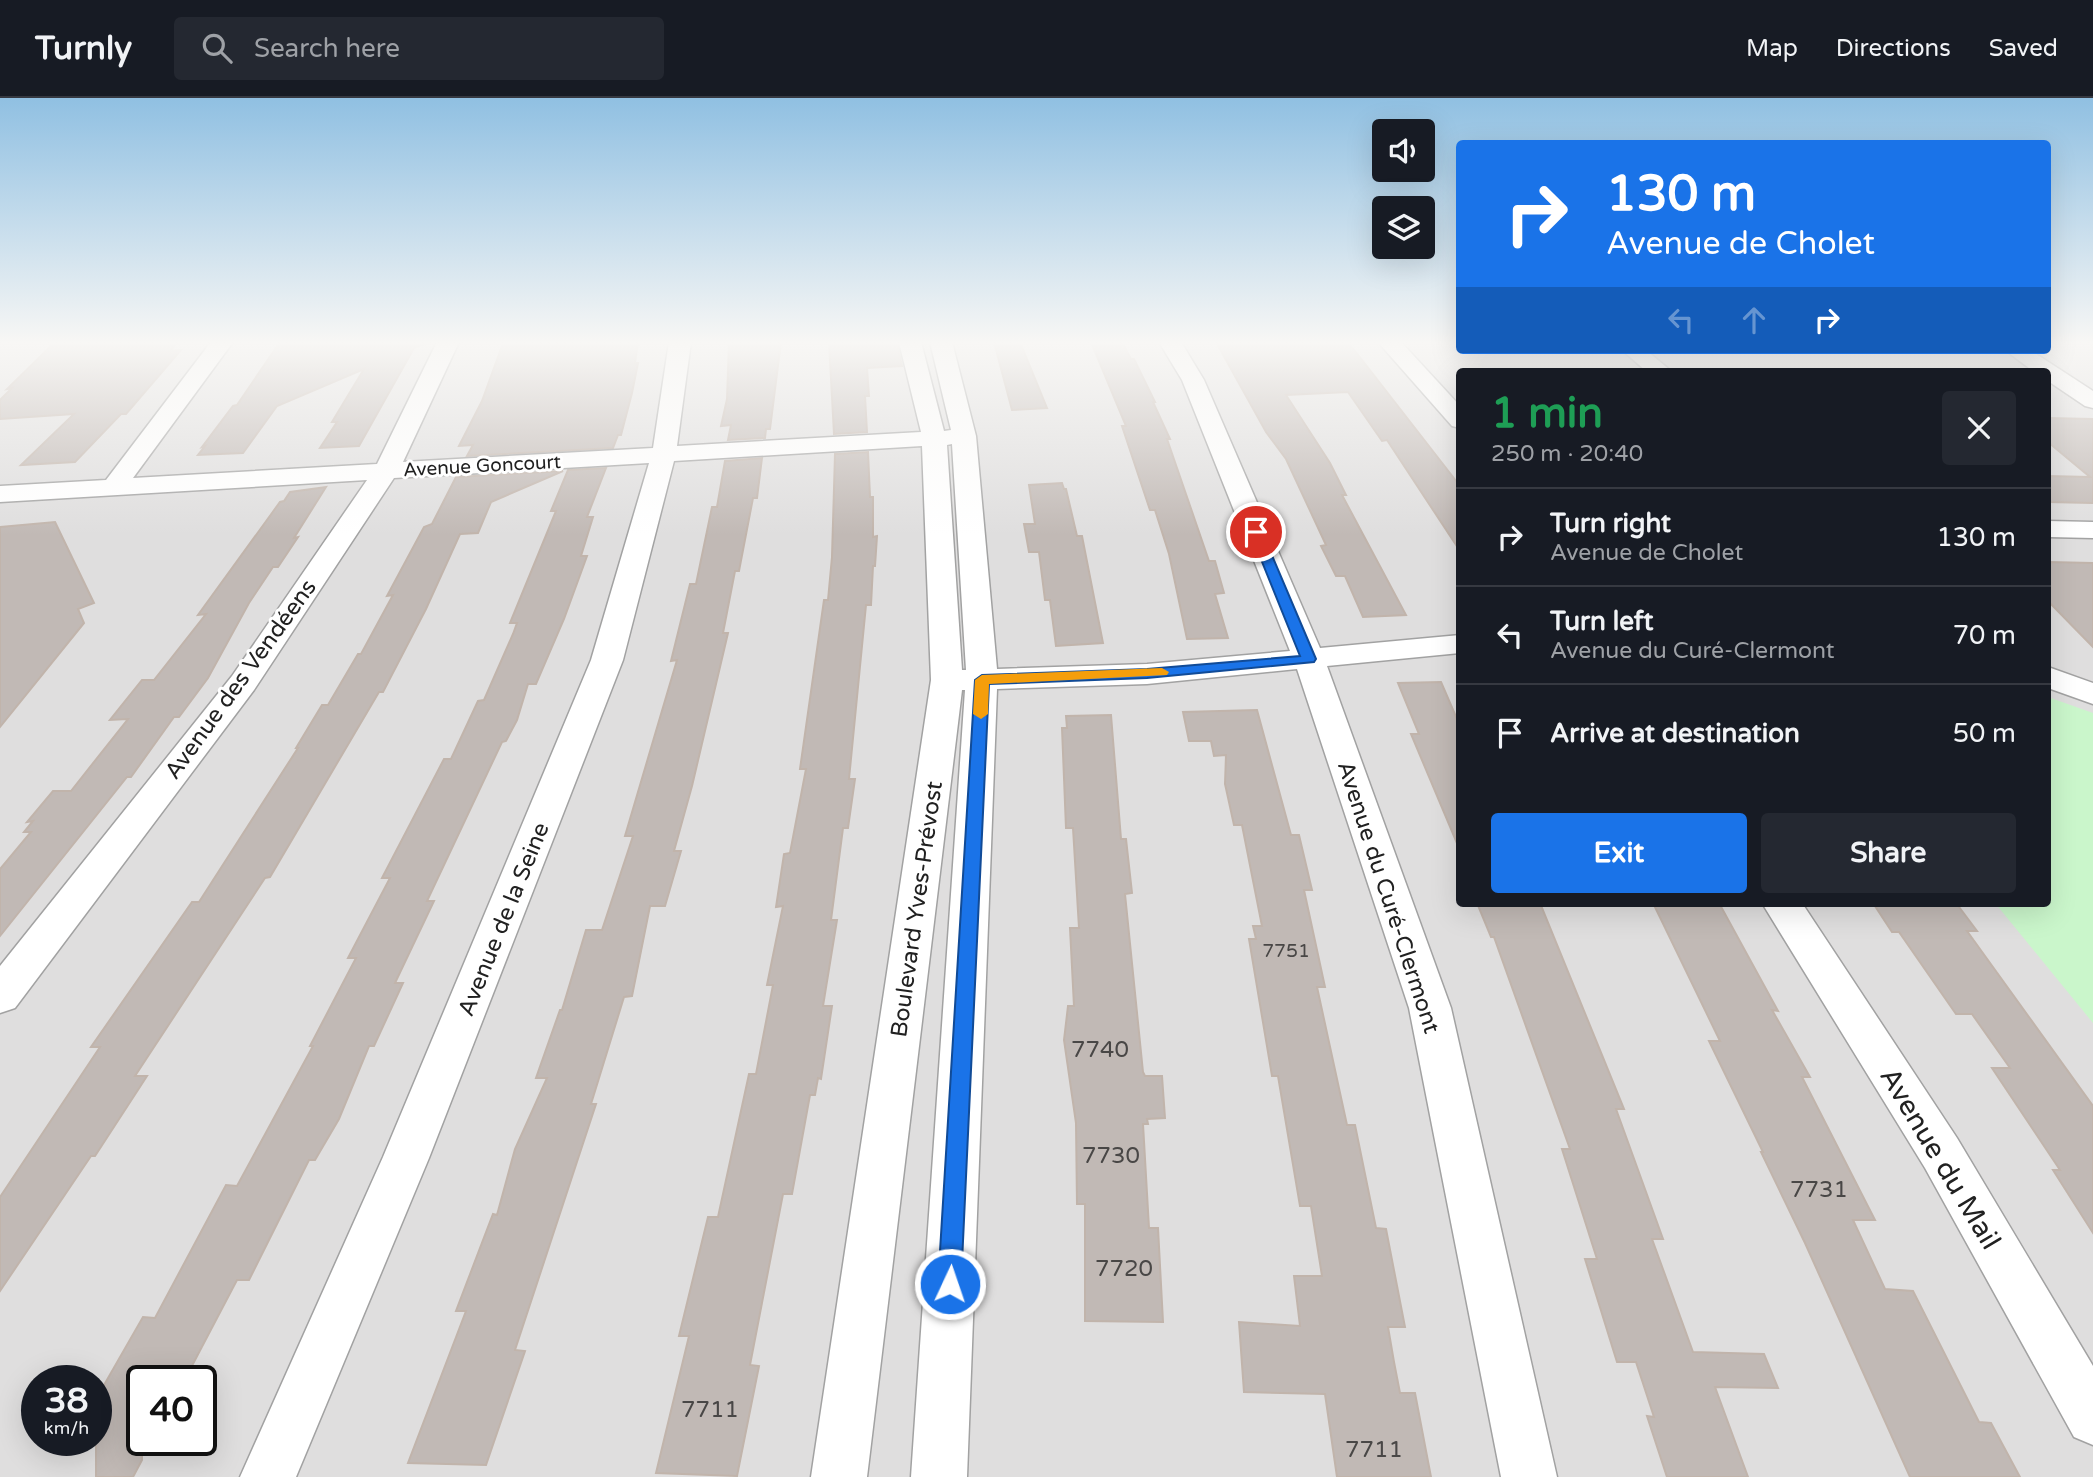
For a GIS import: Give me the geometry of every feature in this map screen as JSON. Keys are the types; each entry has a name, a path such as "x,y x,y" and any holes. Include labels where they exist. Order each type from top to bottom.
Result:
{"street":[{"path":"114,487 174,406"},
{"name":"Avenue des Vendéens","path":"0,996 243,683 386,471 417,406"},
{"name":"Avenue de la Seine","path":"268,1477 406,1158 607,660 664,454 671,406"},
{"name":"Boulevard Yves-Prévost","path":"937,406 949,437"},
{"name":"Boulevard Yves-Prévost","path":"939,1477 965,680 946,406"},
{"name":"Avenue du Curé-Clermont","path":"1204,406 1309,659 1430,1007 1529,1477"},
{"name":"Avenue Goncourt","path":"0,494 949,437"},
{"path":"2051,529 2093,530"},
{"path":"965,680 1147,674 1456,645"},
{"path":"2051,678 2093,694"},
{"name":"Boulevard Yves-Prévost","path":"839,1477 965,680"},
{"name":"Avenue du Mail","path":"1784,907 1941,1153 2093,1418"}],"shaded area":[{"path":"0,406 1456,406 1456,907 2051,907 2051,406 2093,406 2093,1477 0,1477"}],"green space":[{"path":"2051,698 2093,713 2093,1023 1998,907 2051,907"}],"building":[{"path":"0,406 133,406 126,414 121,414 75,462 21,465 74,414 0,419"},
{"path":"233,406 277,406 243,453 198,455 205,446 202,447"},
{"path":"341,406 381,406 359,446 320,448 337,422 332,422"},
{"path":"479,406 629,406 621,435 618,435 613,448 467,456 473,445 459,446"},
{"path":"725,406 773,406 770,429 766,429 765,438 728,440 731,425 721,426"},
{"path":"832,406 866,406 867,432 834,434"},
{"path":"1011,406 1047,408 1012,410"},
{"path":"1118,406 1155,406 1170,439 1167,439 1209,561 1215,561 1224,593 1215,594 1228,638 1187,639 1169,554 1155,510 1150,510 1122,426 1126,426"},
{"path":"1252,406 1293,406 1330,463 1346,495 1342,495 1406,615 1363,617 1345,576 1336,576 1321,546 1326,545 1286,459"},
{"path":"1358,406 1398,406 1456,481 1456,545 1387,440 1382,441"},
{"path":"2051,418 2093,419 2093,503 2051,502 2051,476 2090,477 2051,444"},
{"path":"868,452 870,497 873,497 873,537 877,536 875,566 871,605 866,605 849,779 855,779 848,828 843,828 831,920 837,920 823,1006 832,1006 821,1079 818,1078 815,1095 810,1095 792,1194 783,1194 750,1365 759,1366 737,1476 656,1473 689,1336 679,1336 708,1217 718,1217 749,1074 756,1074 773,985 767,985 783,906 776,907 784,854 790,853 806,769 800,769 824,600 828,600 835,454"},
{"path":"762,458 757,498 753,498 739,571 735,571 723,633 728,633 674,851 681,851 665,906 650,906 632,996 624,997 591,1104 596,1104 515,1350 525,1351 486,1465 408,1463 466,1311 456,1311 493,1214 497,1215 515,1149 547,1078 536,1078 562,1010 586,930 602,930 633,836 625,836 677,660 671,661 690,584 696,584 712,507 717,507 725,461"},
{"path":"606,468 587,517 593,517 581,556 587,556 536,684 528,684 517,720 506,741 502,742 427,901 434,901 395,983 403,983 374,1046 369,1046 339,1119 315,1160 309,1160 249,1280 237,1280 192,1365 126,1365 126,1456 142,1456 142,1460 133,1477 96,1477 96,1456 112,1456 112,1371 143,1317 155,1318 226,1185 237,1186 313,1046 310,1046 356,958 348,958 390,878 382,878 444,759 451,759 478,701 484,700 513,634 517,623 510,623 556,511 551,511 568,470"},
{"path":"563,471 491,502 478,533 460,534 426,609 383,692 379,692 270,877 265,878 135,1076 147,1076 95,1156 91,1156 0,1291 0,1197 100,1047 91,1047 192,902 199,902 298,748 322,705 328,705 358,654 361,654 393,595 387,596 424,527 432,524 456,477"},
{"path":"1062,483 1066,489 1077,536 1082,536 1103,643 1056,646 1050,600 1045,600 1039,552 1029,552 1024,524 1035,524 1029,485"},
{"path":"326,487 294,538 298,537 278,567 273,567 249,603 208,678 179,717 174,717 131,777 127,777 0,936 0,869 31,832 24,832 33,821 27,822 53,791 71,791 128,719 110,720 142,680 154,680 206,614 198,615 280,502 284,501 290,492"},
{"path":"55,522 94,603 78,609 84,623 0,727 0,527"},
{"path":"2051,562 2093,563 2093,647 2051,604"},
{"path":"1441,682 1456,717 1456,841 1411,734 1419,734 1398,683"},
{"path":"1257,710 1291,835 1299,835 1312,890 1304,890 1325,987 1317,987 1347,1125 1355,1125 1376,1228 1386,1229 1405,1327 1388,1327 1394,1362 1400,1393 1415,1393 1431,1477 1337,1477 1325,1394 1244,1392 1239,1322 1300,1326 1294,1276 1322,1276 1311,1206 1300,1206 1278,1076 1272,1076 1249,939 1256,939 1253,926 1262,926 1242,825 1234,825 1225,784 1226,755 1214,756 1211,741 1189,741 1183,712"},
{"path":"1111,715 1121,839 1126,839 1132,893 1125,894 1143,1072 1145,1076 1162,1076 1165,1118 1147,1119 1148,1124 1143,1124 1149,1228 1158,1228 1163,1322 1085,1321 1085,1204 1077,1204 1076,1123 1064,1040 1068,1006 1074,1006 1070,928 1079,928 1073,828 1066,828 1062,728 1067,728 1066,716"},
{"path":"1479,907 1542,907 1624,1109 1616,1109 1663,1239 1652,1239 1693,1352 1764,1354 1778,1388 1715,1387 1748,1477 1667,1477 1647,1416 1654,1417 1636,1362 1617,1362 1585,1259 1597,1259 1562,1149 1570,1149 1494,937 1491,937"},
{"path":"1655,907 1721,907 1778,1011 1772,1010 1810,1077 1802,1077 1875,1220 1853,1220 1885,1289 1913,1291 1979,1422 1991,1423 2020,1477 1910,1477 1805,1243 1709,1041 1720,1041"},
{"path":"1876,907 1959,907 1977,931 1967,931 2093,1106 2093,1233 2053,1170 2060,1170 1992,1068 2010,1068 1972,1014 1956,1014 1899,932 1892,932"}],"slow traffic":[{"path":"981,714 982,680 1162,672"}],"route":[{"path":"950,1284 982,680 1147,674 1309,659 1256,532"}]}
